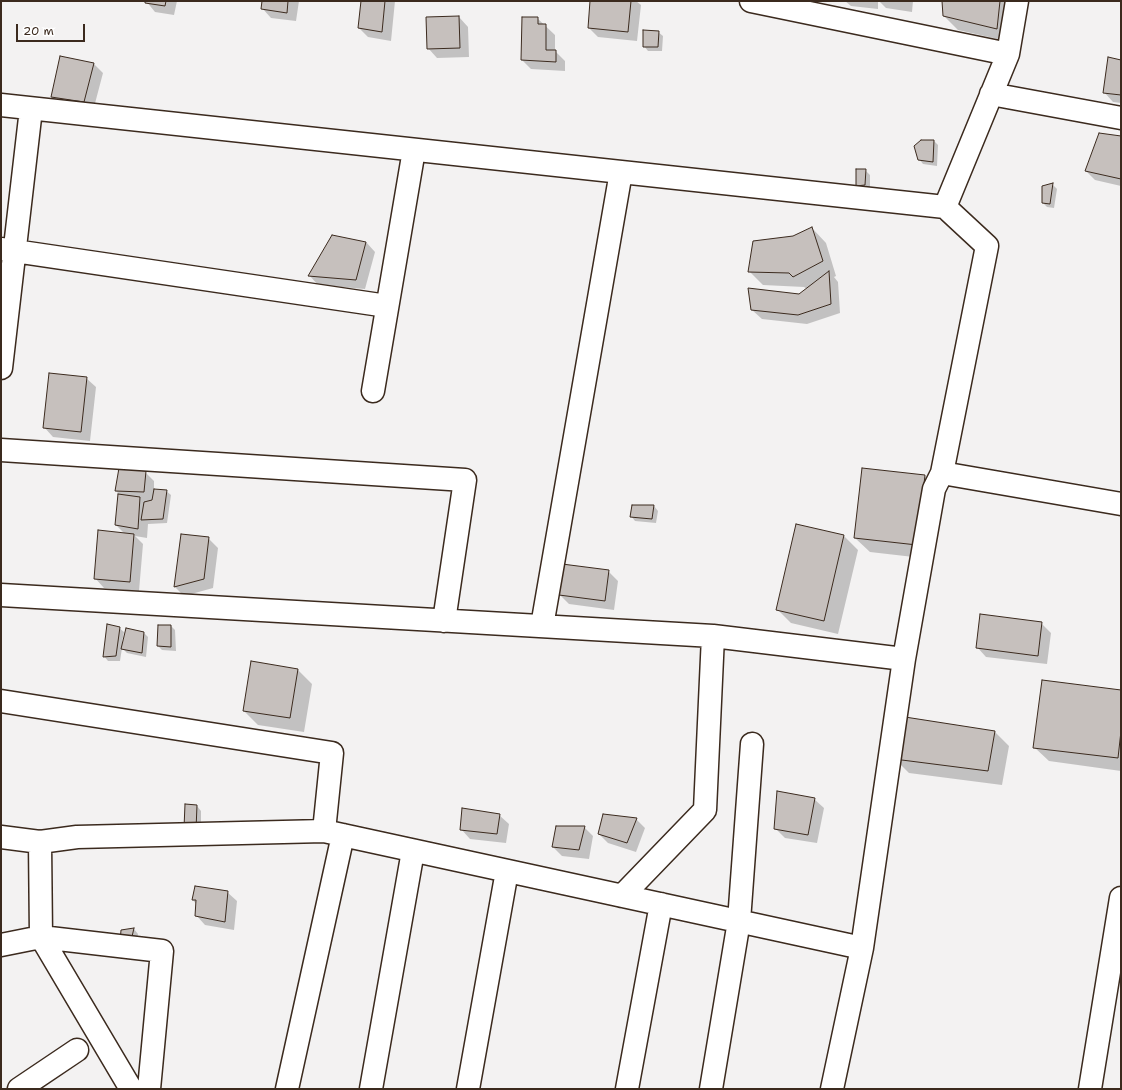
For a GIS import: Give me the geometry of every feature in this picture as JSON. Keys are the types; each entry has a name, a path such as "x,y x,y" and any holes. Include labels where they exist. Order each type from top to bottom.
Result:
{"street":[{"path":"751,1 1008,54"},
{"path":"945,207 1008,54 1017,1"},
{"path":"991,94 1121,118"},
{"path":"1,105 945,207 986,246 942,473 934,490 904,659 862,948 832,1089"},
{"path":"1,368 8,249 31,109"},
{"path":"373,391 414,150"},
{"path":"542,626 621,172"},
{"path":"8,249 387,306"},
{"path":"1,450 465,480 444,621"},
{"path":"942,473 1121,504"},
{"path":"1,595 713,636 904,659"},
{"path":"622,896 705,810 713,636"},
{"path":"1,701 332,753 334,833 287,1089"},
{"path":"711,1089 739,921 752,744"},
{"path":"1,837 40,842 77,837 334,833 862,948"},
{"path":"40,842 41,937 130,1089"},
{"path":"371,1089 413,850"},
{"path":"468,1089 507,871"},
{"path":"1090,1089 1121,898"},
{"path":"627,1089 661,904"},
{"path":"1,945 41,937 162,952 149,1089"},
{"path":"19,1089 77,1050"}],"building":[{"path":"145,1 166,1 165,6 145,3"},
{"path":"262,1 288,1 287,13 261,9"},
{"path":"361,1 385,1 382,32 358,28"},
{"path":"590,1 631,1 628,32 588,28"},
{"path":"942,1 1000,1 997,29 943,16"},
{"path":"459,16 460,48 427,49 426,17"},
{"path":"522,17 538,17 538,24 546,24 546,50 556,50 556,62 521,60"},
{"path":"643,30 659,31 658,47 643,47"},
{"path":"60,56 94,63 84,102 51,97"},
{"path":"1108,57 1121,60 1121,95 1103,93"},
{"path":"1099,133 1121,136 1121,179 1085,171"},
{"path":"921,140 934,140 933,162 918,160 914,146"},
{"path":"856,169 866,169 865,185 856,186"},
{"path":"1053,183 1050,204 1042,203 1042,186"},
{"path":"812,227 823,261 793,277 789,273 748,272 753,241 793,236"},
{"path":"332,235 366,242 356,280 308,276"},
{"path":"829,271 831,304 798,315 751,310 748,288 799,294"},
{"path":"49,373 87,377 81,432 43,428"},
{"path":"119,468 146,471 144,492 115,491"},
{"path":"862,468 925,475 917,545 854,538"},
{"path":"154,489 167,490 163,519 141,520 144,502 152,500"},
{"path":"118,494 140,497 138,529 115,525"},
{"path":"632,505 654,505 652,519 630,517"},
{"path":"796,524 844,535 824,621 776,610"},
{"path":"98,530 134,534 130,582 94,579"},
{"path":"181,534 209,537 204,579 174,587"},
{"path":"562,564 609,570 605,601 559,595"},
{"path":"980,614 1042,622 1038,656 976,648"},
{"path":"107,624 120,627 116,656 103,657"},
{"path":"158,625 171,625 171,647 157,646"},
{"path":"126,628 144,632 142,653 121,649"},
{"path":"251,661 298,669 290,718 243,711"},
{"path":"1042,680 1121,690 1121,731 1118,758 1033,748"},
{"path":"905,717 995,731 988,771 894,759"},
{"path":"777,791 815,798 808,835 774,829"},
{"path":"185,804 197,805 196,830 184,828"},
{"path":"462,808 500,814 497,834 460,830"},
{"path":"603,814 637,818 627,843 598,834"},
{"path":"556,826 585,826 579,850 552,847"},
{"path":"195,886 228,891 225,922 195,916 196,900 192,900"},
{"path":"134,928 131,941 120,942 121,930"}]}
